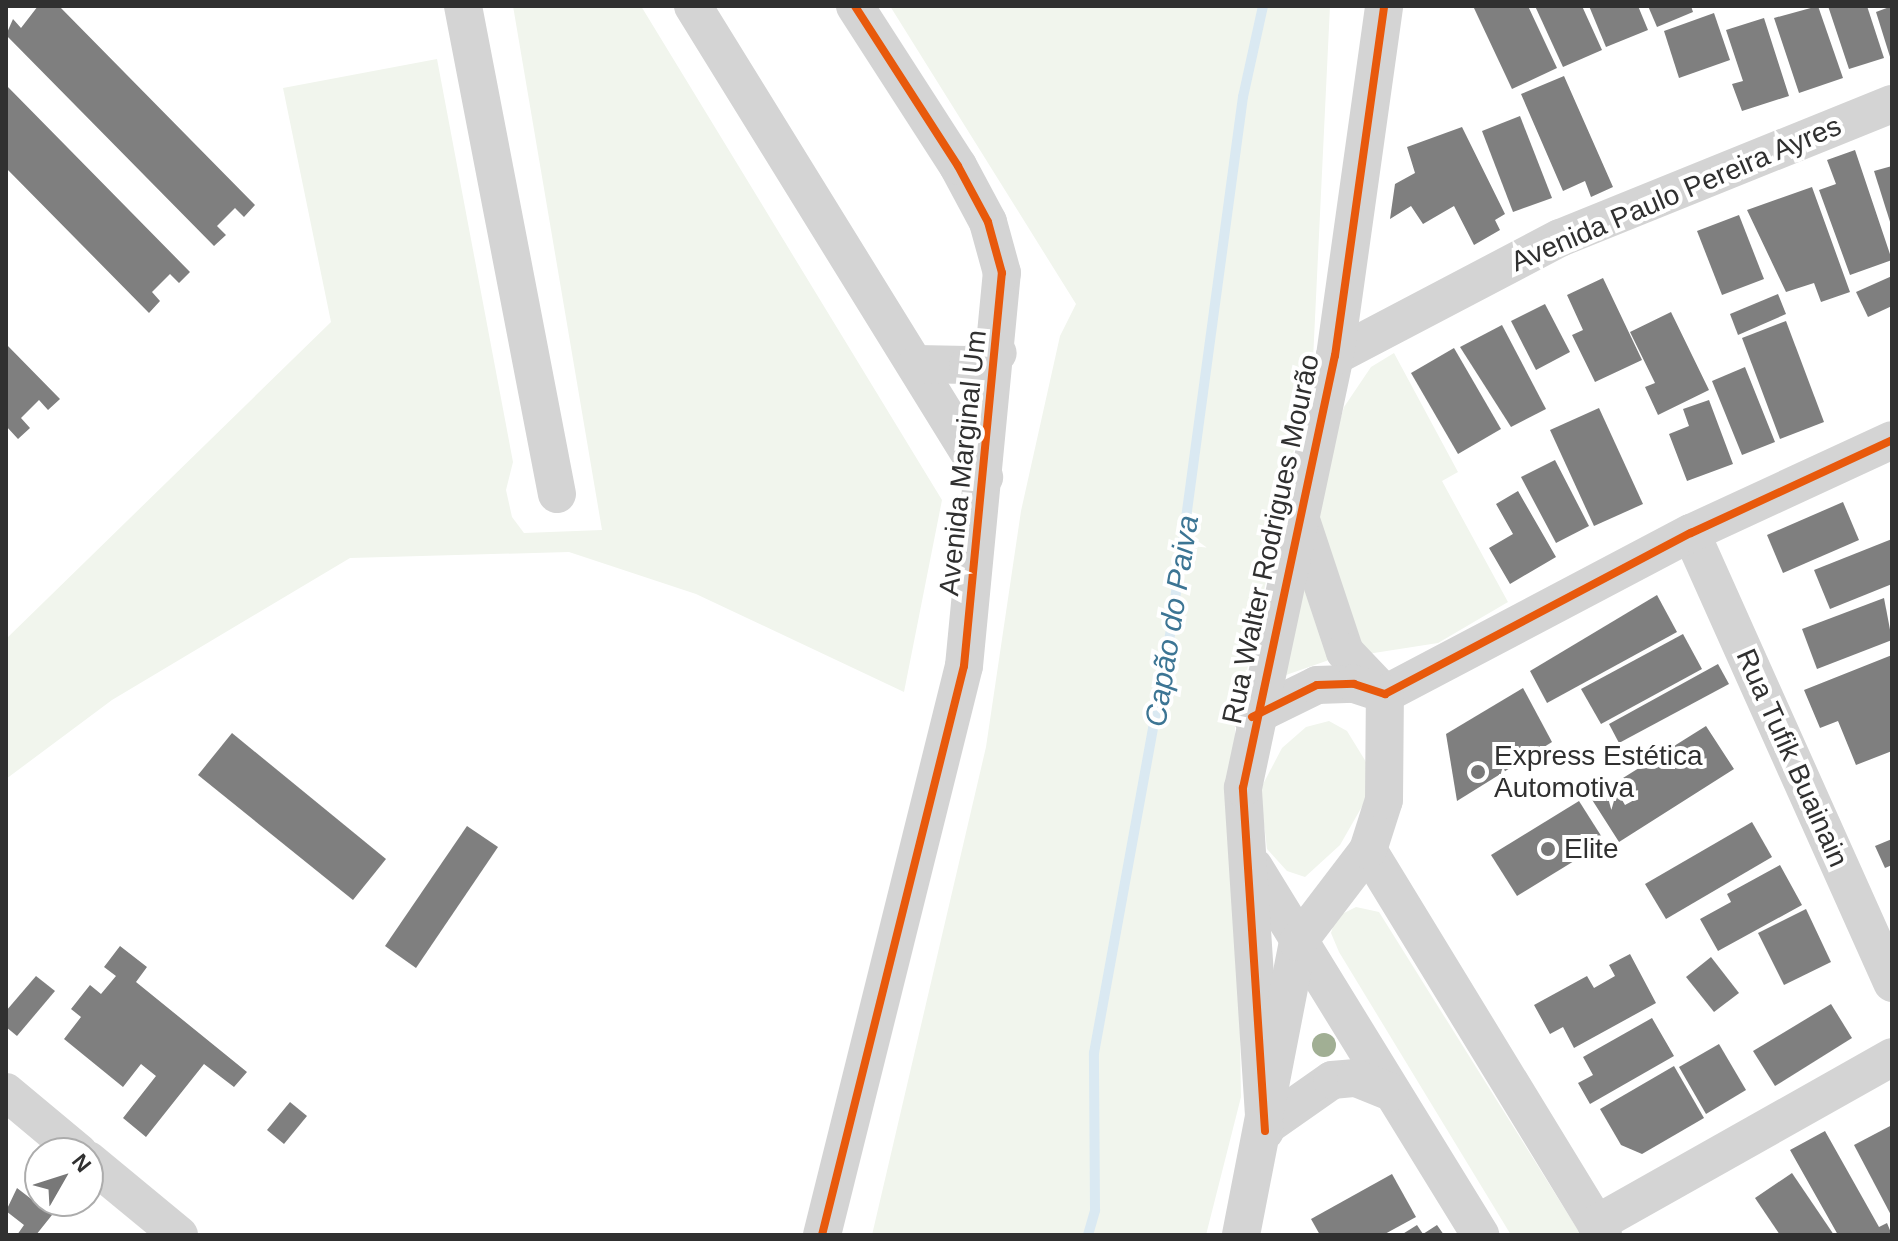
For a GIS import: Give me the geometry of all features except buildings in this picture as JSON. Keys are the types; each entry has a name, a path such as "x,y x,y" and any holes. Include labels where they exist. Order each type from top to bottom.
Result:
{"street":[{"path":"463,6 557,494"},
{"name":"Avenida Marginal Um","path":"693,6 984,477"},
{"name":"Avenida Marginal Um","path":"822,1235 964,666 998,353 1002,273 988,222 855,6"},
{"name":"Rua Walter Rodrigues Mourão","path":"1267,1128 1243,788 1252,717 1335,356 1384,6"},
{"name":"Avenida Paulo Pereira Ayres","path":"1335,356 1560,238 1892,104"},
{"path":"917,364 968,365 998,353"},
{"path":"1252,717 1317,685 1354,684 1385,694 1691,533 1892,440"},
{"path":"1299,512 1345,652 1385,694"},
{"name":"Rua Tufik Buainain","path":"1691,533 1892,983"},
{"name":"Rua Walter Rodrigues Mourão","path":"1241,1235 1267,1128 1298,942 1368,850 1384,800 1385,694"},
{"path":"1368,850 1600,1229 1892,1057"},
{"path":"1250,861 1480,1235"},
{"path":"1267,1128 1332,1080 1356,1078 1391,1092"},
{"path":"6,1092 60,1137"},
{"path":"104,1173 179,1235"}],"shaded area":[{"path":"513,6 641,6 942,500 904,692 696,594 569,552 350,558 112,700 6,779 6,639 331,322 283,88 437,59 513,462 506,490 512,517 524,533 602,530"},
{"path":"890,6 1330,6 1313,360 1235,727 1241,1097 1206,1235 872,1235 986,747 1021,511 1060,336 1076,304"},
{"path":"1394,353 1458,472 1442,481 1508,602 1438,643 1329,660 1286,675 1314,506 1344,407 1371,367"},
{"path":"1329,721 1347,731 1371,770 1364,803 1340,845 1305,877 1287,871 1267,849 1260,790 1282,748 1306,727"},
{"path":"1356,907 1379,912 1581,1235 1511,1235 1339,952 1331,933 1336,917"}],"waterway":[{"name":"Capão do Paiva","path":"1088,1235 1095,1210 1094,1053 1172,622 1243,97 1263,6"}],"cycle path":[{"path":"822,1235 964,666 1002,273 988,222 958,166 855,6"},
{"path":"1265,1131 1243,788 1335,356 1384,6"},
{"path":"1252,717 1317,685 1354,684 1385,694 1691,533 1892,440"}],"place":[{"name":"Express Estética Automotiva","path":"1478,772"},
{"name":"Elite","path":"1548,849"}]}
